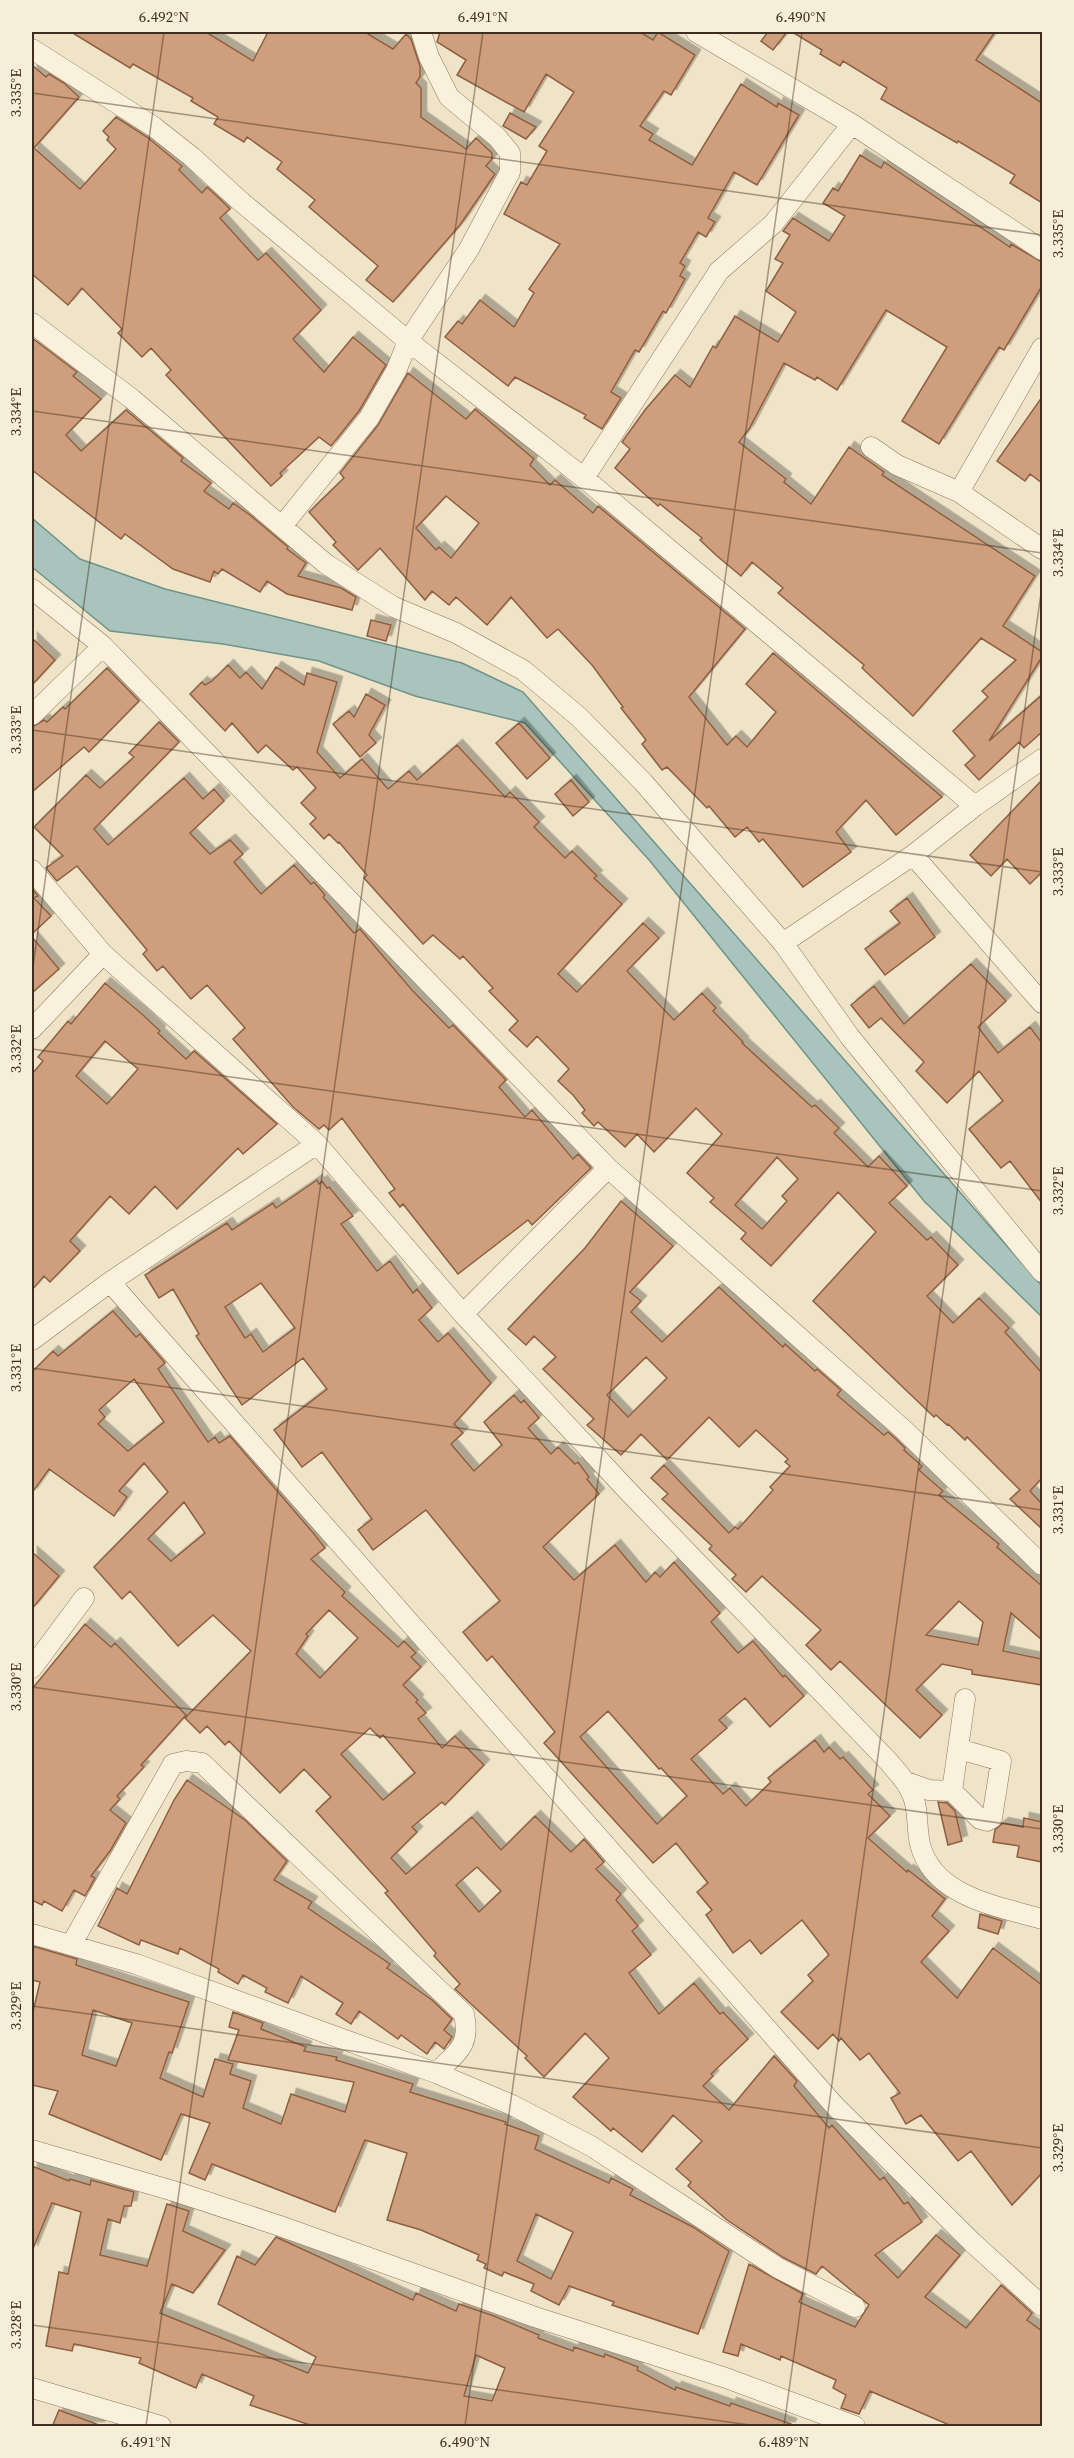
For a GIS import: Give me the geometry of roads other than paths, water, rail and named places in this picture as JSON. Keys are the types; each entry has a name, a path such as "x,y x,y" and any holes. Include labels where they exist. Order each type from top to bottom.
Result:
{"street":[{"path":"282,526 369,418 396,371 408,341 468,249 510,172 510,153 497,136 449,97 429,57 422,32"},
{"path":"696,32 852,124 1042,250"},
{"path":"32,49 154,127 408,341 584,478 975,806"},
{"path":"584,478 719,271 773,224 852,124"},
{"path":"32,323 132,399 343,576 412,616 456,633 497,655 547,688 644,782 783,943 850,1037 1042,1272"},
{"path":"959,492 1042,348"},
{"path":"871,447 906,470 959,492 1042,549"},
{"path":"32,589 103,646 608,1168 904,1430 1042,1565"},
{"path":"32,715 103,646"},
{"path":"783,943 913,855 975,806 1042,759"},
{"path":"913,855 1042,1004"},
{"path":"32,870 103,954 317,1144 463,1314 906,1782 914,1801 920,1844 930,1868 953,1889 1042,1919"},
{"path":"32,1029 103,954"},
{"path":"32,1340 110,1282 317,1144"},
{"path":"463,1314 608,1168"},
{"path":"110,1282 834,2105 973,2243 1042,2306"},
{"path":"32,1668 84,1598"},
{"path":"951,1791 965,1699"},
{"path":"906,1782 929,1790 951,1791 980,1819 987,1821 992,1818 1001,1761 959,1749"},
{"path":"71,1945 173,1764 186,1761 202,1763 464,2013 467,2036 464,2044 436,2073"},
{"path":"32,1935 136,1964 436,2073 512,2105 591,2146 778,2268 855,2307"},
{"path":"32,2150 177,2192 280,2226 535,2316 726,2378 855,2427"},
{"path":"32,2388 161,2427"}],"water":[{"path":"32,518 80,559 165,589 462,663 523,692 1042,1286 1042,1317 924,1201 650,861 525,723 415,696 319,661 223,644 110,631 32,567"}]}
